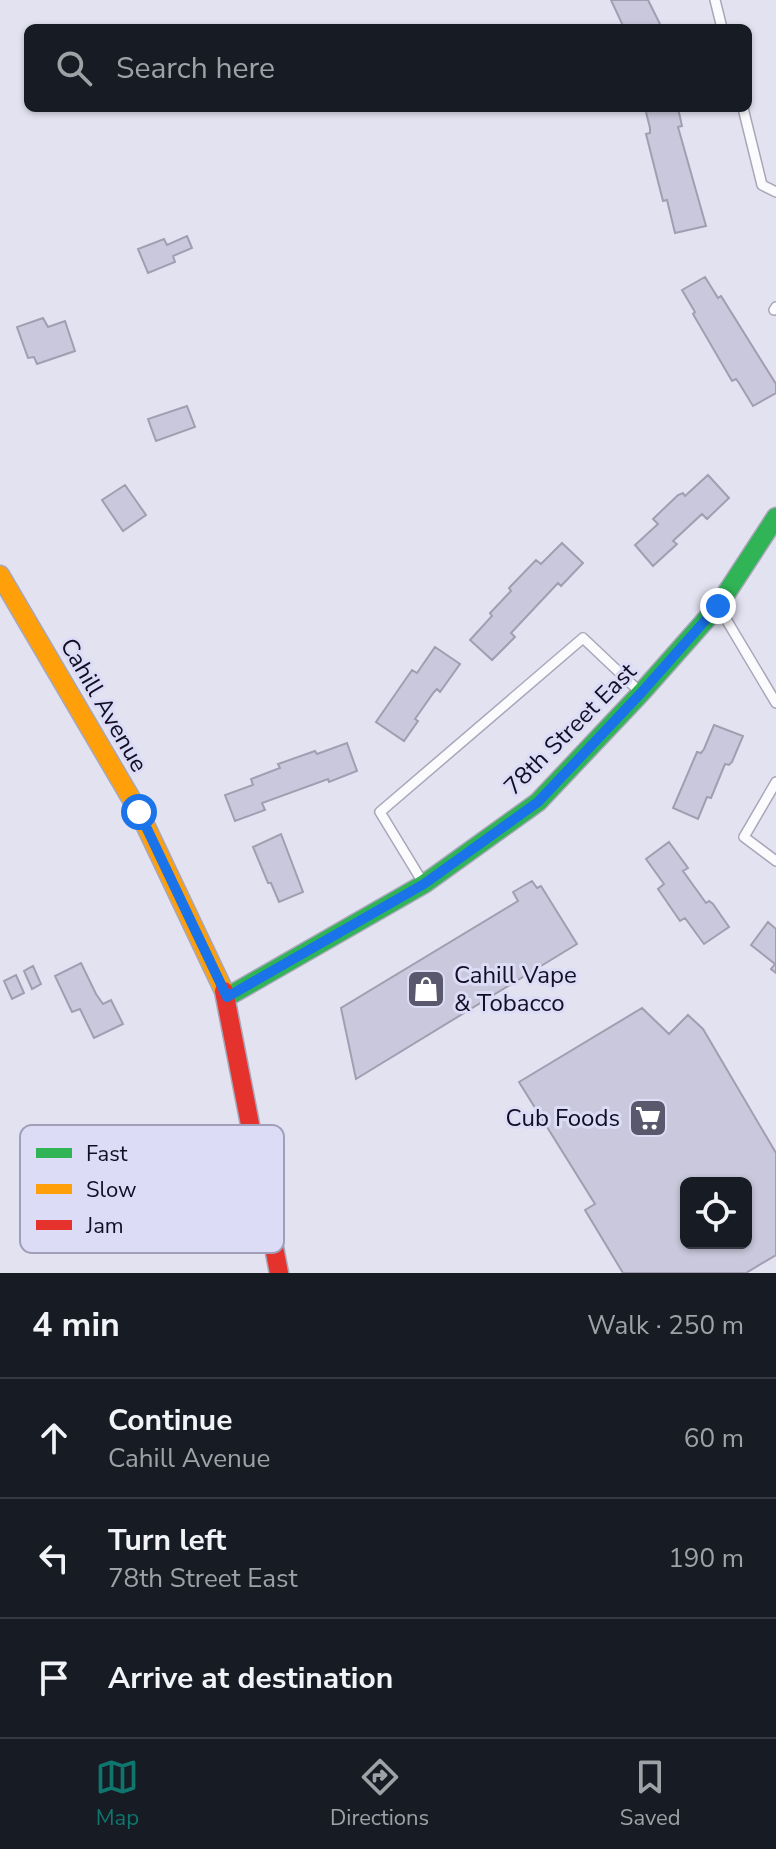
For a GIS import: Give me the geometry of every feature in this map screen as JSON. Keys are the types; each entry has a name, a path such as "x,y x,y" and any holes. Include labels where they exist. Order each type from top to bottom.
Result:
{"street":[{"name":"78th Street East","path":"227,997 424,884 538,802 718,606 776,517"},
{"name":"Cahill Avenue","path":"0,575 139,812 227,997 251,1125"},
{"name":"Cahill Avenue","path":"275,1253 279,1273"}],"lane":[{"path":"715,0 721,24"},
{"path":"744,112 762,185 776,192"},
{"path":"718,606 776,703"},
{"path":"424,884 380,812 583,638 641,693"},
{"path":"776,782 744,837 776,861"}],"building":[{"path":"611,0 648,0 660,24 622,24"},
{"path":"646,112 679,112 682,126 678,127 706,226 675,233 667,200 663,201 646,134 650,133"},
{"path":"187,236 192,248 173,256 175,262 148,273 138,249 164,239 167,245"},
{"path":"705,277 718,298 721,296 776,384 776,393 753,406 736,379 732,381 682,290"},
{"path":"43,318 48,327 65,321 75,351 37,364 34,357 28,358 17,327"},
{"path":"187,406 195,427 156,441 148,419"},
{"path":"708,475 729,498 707,519 702,514 673,541 677,544 653,566 635,545 658,524 653,519 678,495 683,493 685,496"},
{"path":"125,485 146,515 123,531 102,500"},
{"path":"562,543 583,563 561,586 558,583 511,633 515,637 492,660 470,640 511,591 509,588 536,560 541,564"},
{"path":"435,647 460,664 440,692 437,689 434,692 404,741 376,722 412,670 417,673"},
{"path":"714,725 743,736 732,762 725,764 711,798 707,797 698,819 673,808 697,752 701,753 704,749"},
{"path":"347,743 357,771 262,803 265,810 235,821 225,795 253,785 251,779 280,768 278,764"},
{"path":"281,834 303,892 279,902 253,847"},
{"path":"669,842 688,868 683,871 706,903 709,901 713,904 729,927 704,944 685,918 680,921 658,889 664,884 646,859"},
{"path":"532,881 537,888 541,886 577,944 356,1079 341,1008 518,901 513,892"},
{"path":"768,922 776,929 776,973 771,969 775,964 751,945"},
{"path":"81,963 96,994 103,1004 111,1000 123,1024 94,1038 80,1009 72,1012 55,976"},
{"path":"33,966 41,984 32,989 24,971"},
{"path":"16,975 24,993 12,999 4,981"},
{"name":"Cub Foods","path":"642,1008 669,1034 688,1015 703,1029 776,1153 776,1255 746,1273 623,1273 585,1210 595,1204 519,1082"}],"traffic: fast":[{"path":"227,997 424,884 538,802 718,606 776,517"}],"traffic: slow":[{"path":"0,575 139,812 224,991"}],"traffic: jam":[{"path":"224,991 250,1125"},
{"path":"275,1253 279,1273"}],"place":[{"name":"Cahill Vape & Tobacco","path":"426,989"},
{"name":"Cub Foods","path":"648,1118"}],"route":[{"path":"139,812 227,997 424,884 538,802 718,606"}]}
